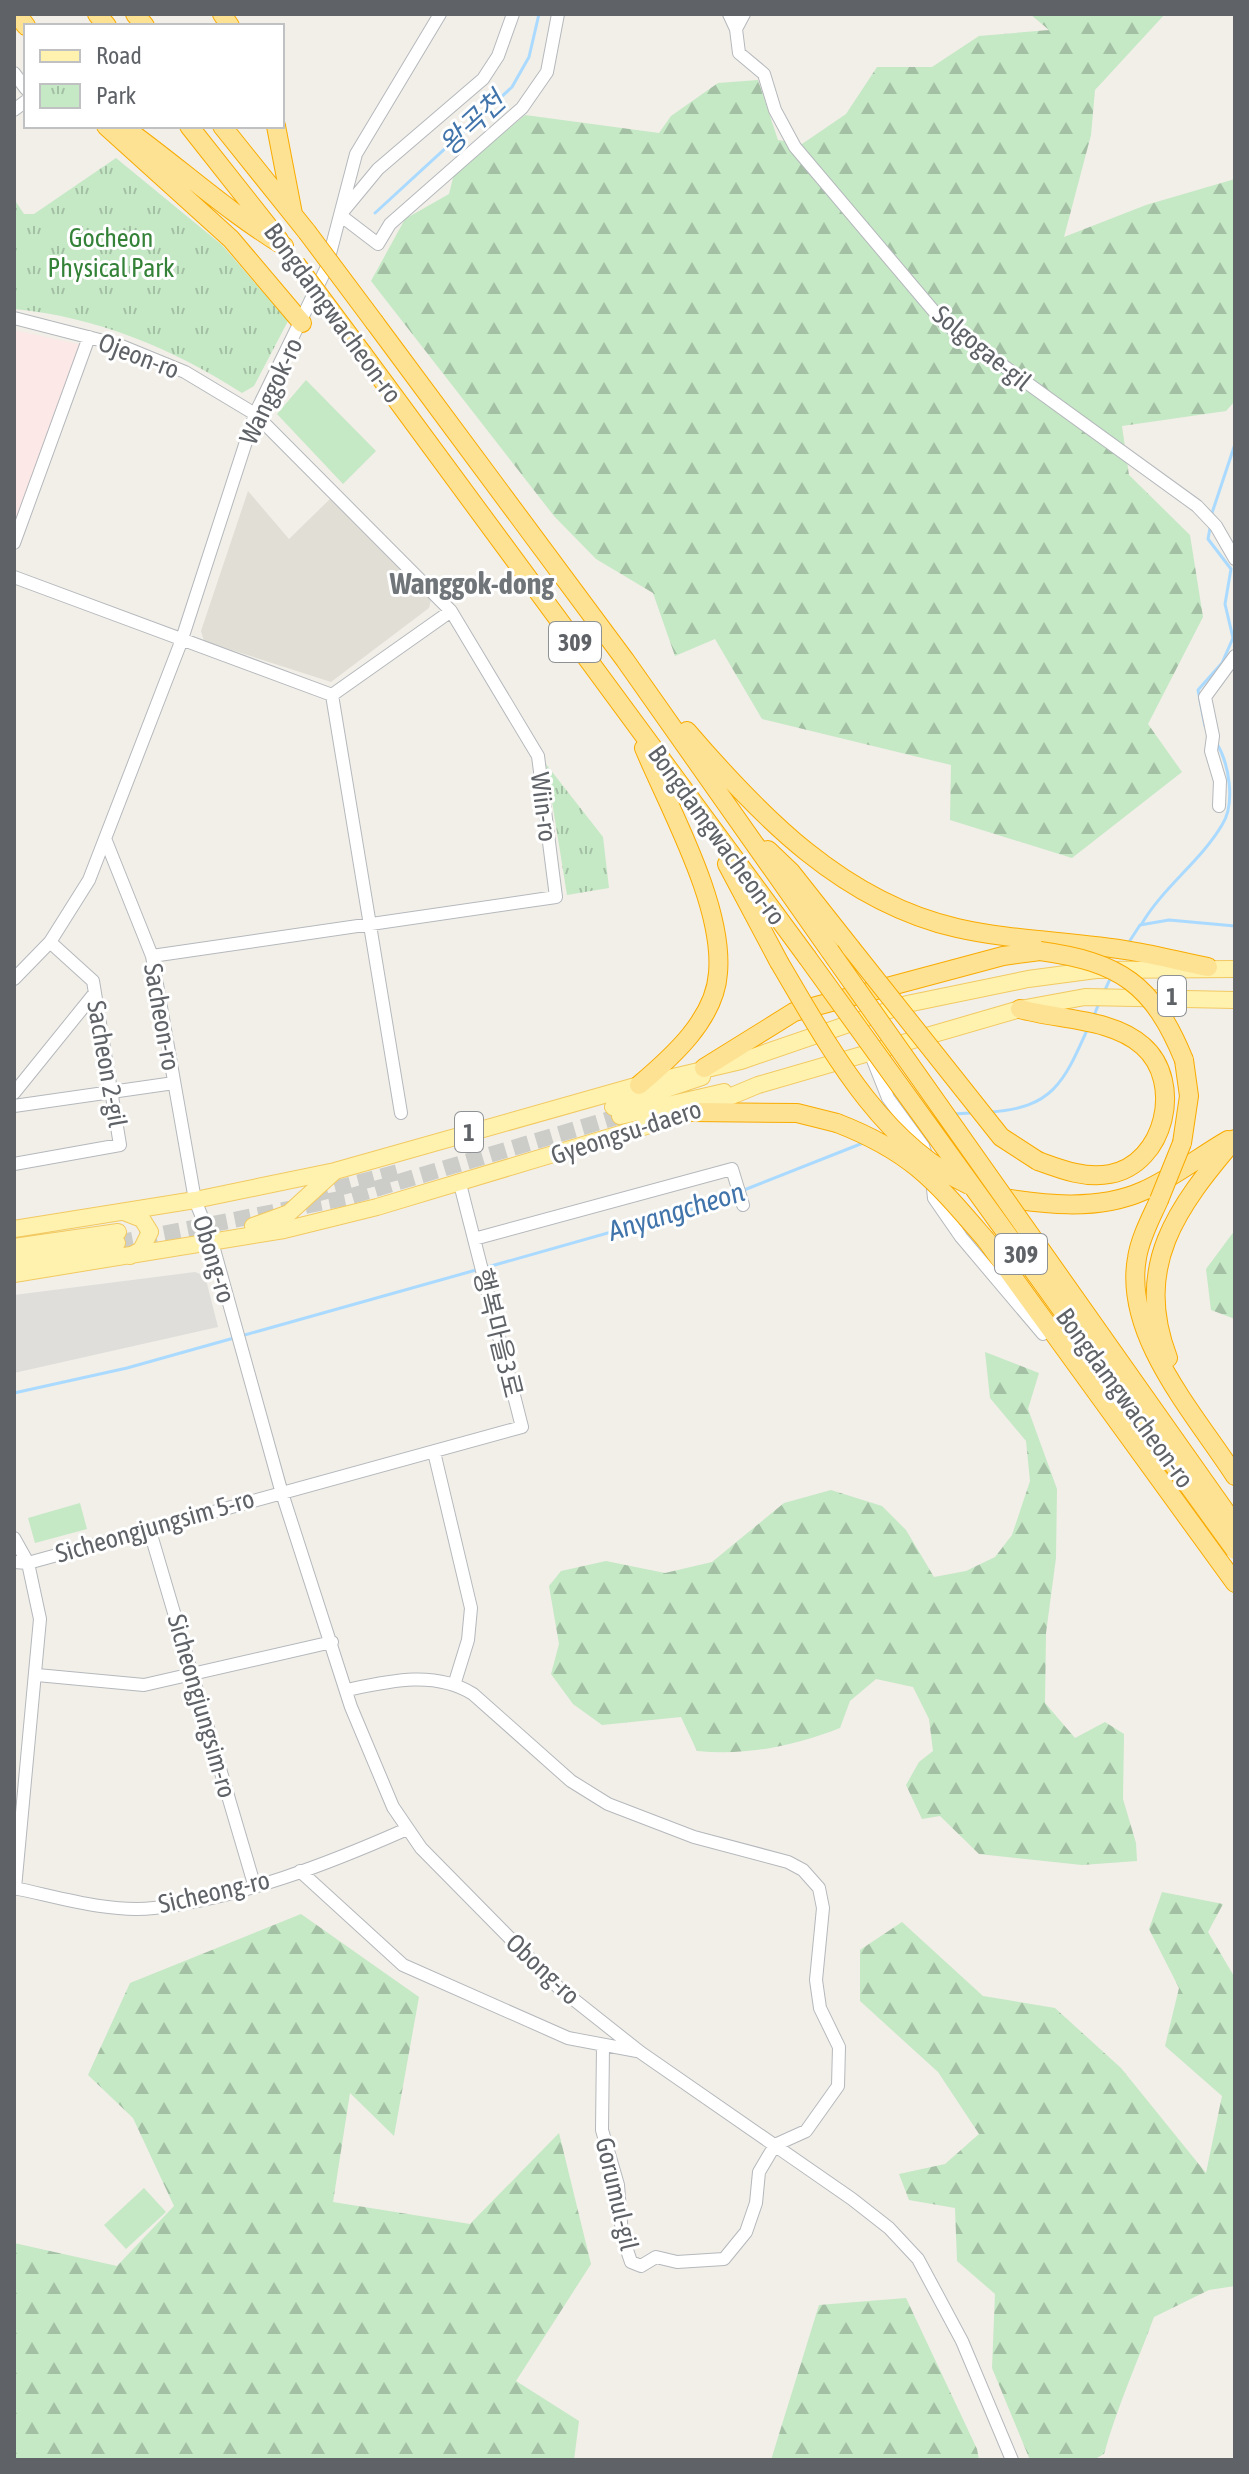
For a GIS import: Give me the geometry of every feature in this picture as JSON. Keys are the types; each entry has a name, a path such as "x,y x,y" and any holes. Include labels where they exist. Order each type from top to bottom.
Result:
{"highway":[{"path":"108,128 231,239 302,323"},
{"path":"125,128 181,168 239,219 284,246"},
{"name":"Bongdamgwacheon-ro","path":"191,128 284,246 453,475 807,957 1235,1550"},
{"name":"Bongdamgwacheon-ro","path":"224,128 307,232 625,660 1235,1525"},
{"path":"276,128 293,214"},
{"path":"625,660 741,793 796,844 842,877 912,914 954,928 1132,951 1208,967"},
{"path":"632,720 706,895 717,939 718,975 693,1033 639,1085"},
{"path":"697,809 779,962 828,1044 881,1115 920,1153 955,1178 991,1196 1048,1204 1108,1201 1142,1191 1235,1138"},
{"path":"738,823 791,872 1001,1137 1038,1161 1075,1174 1110,1174 1133,1165 1160,1132 1166,1096 1162,1070 1143,1046 1098,1025 1020,1009"},
{"path":"704,1068 794,1012 988,960 1040,951 1108,965 1153,1004 1169,1024 1184,1060 1189,1096 1182,1143 1137,1257 1137,1310 1156,1356 1235,1476"},
{"path":"693,1112 797,1113 837,1123 898,1150 925,1172 986,1240 1230,1576"},
{"path":"1182,1394 1161,1339 1155,1305 1161,1253 1185,1202 1235,1138"}],"main road":[{"name":"Gyeongsu-daero","path":"14,1229 195,1200 335,1171 639,1085 741,1061 907,1004 1028,979 1096,970 1235,969"},
{"name":"Gyeongsu-daero","path":"14,1274 262,1233 460,1184 693,1112 758,1085 1020,1009 1085,997 1235,1000"},
{"name":"1","path":"741,1061 617,1111 758,1085"},
{"path":"262,1233 252,1232 253,1226 289,1213 335,1171"},
{"path":"124,1212 142,1219 150,1232 141,1250 129,1257"},
{"path":"14,1247 117,1237 14,1259"}],"street":[{"path":"440,14 356,154 340,215 378,244 390,224 522,108 551,61 558,14"},
{"name":"Wanggok-ro","path":"14,979 50,942 89,880 106,841 181,642 255,414 326,269 340,215 378,169 483,79 498,56 513,14"},
{"name":"Solgogae-gil","path":"729,14 736,29 739,53 764,74 775,110 795,147 943,322 1197,506 1216,526 1235,559"},
{"path":"736,29 744,14"},
{"name":"Ojeon-ro","path":"14,318 119,345 185,372 255,414"},
{"path":"14,543 89,337"},
{"name":"Wiin-ro","path":"152,956 556,897 538,756 451,611 255,414"},
{"path":"14,577 181,642 332,695"},
{"path":"332,695 451,611"},
{"path":"1219,806 1220,781 1211,751 1213,736 1205,697 1235,656"},
{"path":"332,695 401,1113"},
{"name":"Sacheon-ro","path":"106,841 152,956 195,1200"},
{"name":"Sacheon 2-gil","path":"14,1164 120,1145 93,981 50,942"},
{"path":"14,1093 94,994"},
{"path":"870,1053 888,1098 923,1146 934,1198 947,1218 1023,1307 1176,1508"},
{"path":"14,1106 174,1083"},
{"path":"474,1239 732,1169 743,1205"},
{"name":"행복마을3로","path":"281,1490 522,1427 460,1184"},
{"name":"Obong-ro","path":"195,1200 212,1242 243,1357 263,1416 281,1490 366,1748 407,1829 558,1987 640,2052 877,2218 918,2259 962,2341 1012,2460"},
{"path":"434,1452 471,1608 468,1640 455,1682"},
{"name":"Sicheongjungsim 5-ro","path":"28,1563 281,1490"},
{"name":"Sicheongjungsim-ro","path":"149,1528 254,1884"},
{"path":"14,1538 28,1563 40,1619 15,1888"},
{"path":"14,1562 28,1563"},
{"path":"37,1675 144,1685 332,1642"},
{"path":"347,1690 436,1678 455,1682 473,1694 571,1781 608,1804 694,1837 788,1862 803,1870 819,1888 823,1908 816,1980 820,2008 839,2047 838,2086 806,2131 775,2145"},
{"name":"Sicheong-ro","path":"15,1888 100,1905 152,1908 300,1871 353,1853 407,1829"},
{"path":"300,1871 403,1965 568,2038 640,2052"},
{"name":"Gorumul-gil","path":"603,2046 602,2130 618,2185 622,2235 631,2262 641,2266 656,2257 677,2262 724,2259 746,2232 756,2203 759,2172 775,2145"},
{"path":"1002,2436 1005,2460"}],"shaded area":[{"path":"14,330 82,345 14,534"},
{"path":"248,491 289,539 332,497 431,600 429,608 331,682 204,641 201,631"},
{"path":"195,1272 205,1276 218,1327 14,1373 14,1295"}],"green space":[{"path":"1030,14 1165,14 1095,90 1091,135 1064,237 1146,205 1235,179 1235,401 1226,411 1122,426 1129,475 1190,535 1203,617 1148,724 1182,772 1072,858 950,820 951,765 762,719 715,639 675,656 653,593 596,559 554,516 371,281 405,219 449,194 454,174 525,115 659,133 671,116 718,83 758,80 778,140 802,144 846,114 877,67 932,67 979,36 1049,30"},
{"name":"Gocheon Physical Park","path":"116,158 222,245 288,321 254,386 242,393 189,362 133,337 75,319 14,309 14,199 24,214 34,214"},
{"path":"306,380 376,451 343,484 277,414"},
{"path":"546,764 603,837 609,888 567,895"},
{"path":"1235,1230 1235,1319 1211,1310 1206,1269"},
{"path":"985,1352 1039,1373 1028,1409 1057,1489 1056,1558 1046,1633 1045,1703 1075,1738 1105,1722 1124,1734 1123,1799 1136,1843 1137,1861 1082,1865 979,1854 940,1816 922,1819 906,1785 919,1762 933,1751 929,1719 913,1687 876,1679 850,1701 840,1728 788,1745 734,1752 697,1751 681,1717 602,1725 573,1704 551,1674 559,1644 549,1586 561,1571 606,1561 665,1573 712,1562 784,1503 831,1490 882,1506 906,1530 934,1577 966,1571 995,1557 1012,1535 1030,1481 1026,1441 990,1398"},
{"path":"80,1503 87,1529 35,1543 28,1518"},
{"path":"1162,1892 1223,1904 1208,1932 1235,1978 1235,2286 1209,2290 1154,2317 1104,2454 1093,2460 1030,2460 992,2368 995,2294 957,2261 955,2208 909,2200 899,2174 945,2164 979,2134 938,2072 860,2001 860,1950 902,1922 983,1996 1055,2008 1121,2068 1206,2173 1222,2096 1165,2046 1179,1988 1149,1929"},
{"path":"301,1914 419,1997 394,2136 350,2093 333,2202 470,2224 559,2133 591,2264 516,2381 579,2421 574,2460 14,2460 14,2243 117,2266 174,2206 133,2118 88,2075 130,1983"},
{"path":"144,2188 166,2212 126,2249 104,2225"},
{"path":"906,2298 977,2449 979,2460 771,2460 819,2305"}],"waterway":[{"name":"왕곡천","path":"375,213 512,87 529,57 539,14"},
{"path":"1211,516 1235,444"},
{"path":"1205,726 1198,690 1222,663 1233,638 1225,604 1231,569 1208,539 1210,528"},
{"path":"1141,925 1203,851 1226,816 1229,783 1216,742"},
{"name":"Anyangcheon","path":"1129,942 1140,925 1169,920 1235,926"},
{"name":"Anyangcheon","path":"1104,992 1111,977"},
{"name":"Anyangcheon","path":"1093,1018 1099,1003"},
{"name":"Anyangcheon","path":"990,1112 1029,1105 1054,1089 1088,1028"},
{"name":"Anyangcheon","path":"954,1114 970,1113"},
{"name":"Anyangcheon","path":"744,1190 863,1143"},
{"name":"Anyangcheon","path":"484,1268 696,1208 737,1193"},
{"name":"Anyangcheon","path":"241,1336 476,1270"},
{"name":"Anyangcheon","path":"14,1393 127,1368 234,1338"}],"tunnel":[{"path":"117,1243 345,1198 620,1116"},
{"path":"312,1195 398,1172"}],"district":[{"name":"Wanggok-dong","path":"472,583"}]}
